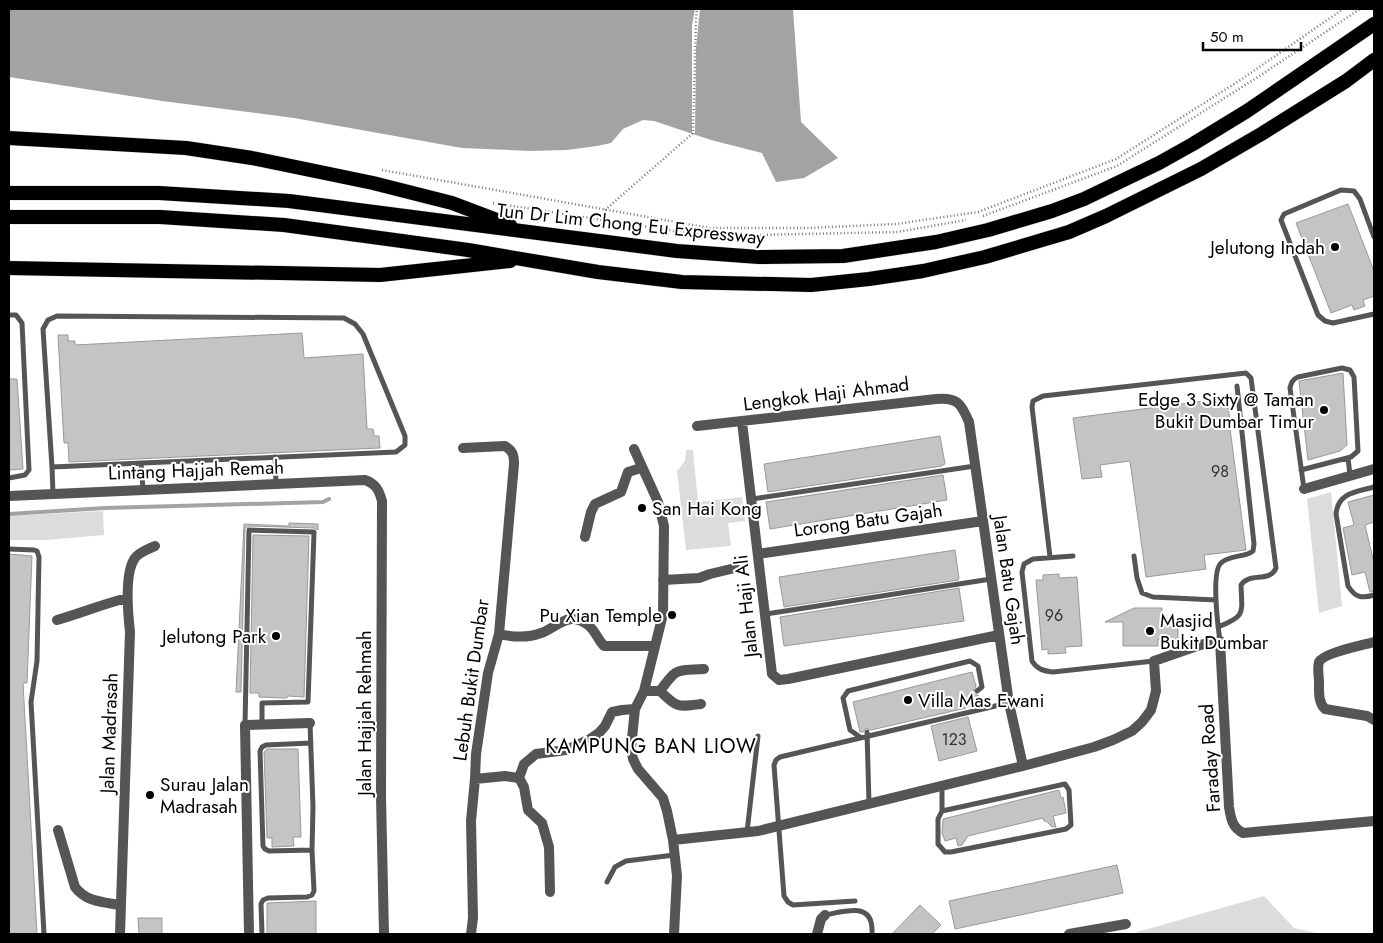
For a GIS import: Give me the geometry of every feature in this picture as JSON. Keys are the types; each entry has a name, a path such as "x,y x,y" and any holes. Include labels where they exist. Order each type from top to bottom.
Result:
{"highway":[{"name":"Tun Dr Lim Chong Eu Expressway","path":"9,192 159,193 289,200 677,251 760,258 843,256 881,251 988,230 1076,202 1159,163 1247,111 1374,24"},
{"path":"9,217 160,218 284,225 468,250 598,272 682,282 812,284 869,279 985,257 1070,232 1165,188 1263,133 1374,60"},
{"path":"9,138 186,148 252,158 373,183 452,203 531,233"},
{"path":"9,268 380,275 526,259"}],"street":[{"name":"Lengkok Haji Ahmad","path":"697,426 936,399 948,398 958,402"},
{"name":"Jalan Batu Gajah","path":"958,402 965,411 969,422 1009,703 1023,766"},
{"name":"Jalan Haji Ali","path":"742,422 766,614 770,666 772,674 779,680 788,680 999,635"},
{"name":"Lebuh Bukit Dumbar","path":"463,448 505,446 514,455 513,488 503,574 499,634 488,673 476,754 471,821 473,918 471,934"},
{"path":"634,449 658,502 664,526 663,614 644,691 635,709 631,748 633,759 638,769 662,798 667,811 673,840 677,876 674,934"},
{"path":"585,537 591,512 595,504 618,495 621,492 628,472 642,468"},
{"path":"1304,489 1374,469"},
{"name":"Lintang Hajjah Remah","path":"9,496 365,480 374,483 380,493"},
{"name":"Jalan Hajjah Rehmah","path":"380,493 382,501 381,797 384,934"},
{"name":"Lorong Batu Gajah","path":"758,554 983,521"},
{"name":"Jalan Madrasah","path":"120,934 130,632 127,598 132,566 135,559 141,553 155,546"},
{"path":"663,580 700,578 735,568"},
{"path":"57,620 87,611 101,604 127,598"},
{"path":"499,634 512,637 541,633 562,620 570,619 578,620 589,626 604,646 655,646"},
{"path":"673,840 747,833 1094,747 1132,731 1151,710 1156,678 1154,660 1200,645 1220,642"},
{"name":"Faraday Road","path":"1220,642 1229,807 1233,824 1237,830 1243,833 1374,821"},
{"path":"1374,642 1326,656 1319,662 1318,675 1320,702 1325,709 1367,716 1374,720"},
{"path":"660,691 673,673 704,669"},
{"path":"644,691 660,691 673,704 680,706 701,704"},
{"path":"519,778 524,764 536,754 566,750 598,733 605,726 612,712 635,709"},
{"path":"249,934 245,725 310,723"},
{"path":"475,779 505,776 519,778 524,786 528,810 542,823 550,847 550,892"},
{"path":"58,830 76,887 80,893 86,898 99,902 120,905"},
{"path":"818,934 821,919 825,915"},
{"path":"1070,934 1126,924"}],"lane":[{"path":"1374,237 1360,200 1354,191 1340,190 1284,214 1281,220 1318,315 1325,321 1333,323 1374,314"},
{"path":"9,315 16,315 22,323 29,470 25,475 9,478"},
{"path":"52,468 396,452 405,445 405,436 363,334 355,324 344,318 57,316 48,320 43,329 53,494"},
{"path":"1301,470 1348,458 1356,454 1358,447 1353,373 1350,370 1342,368 1298,377 1292,381 1290,388 1301,470 1304,489"},
{"path":"1050,557 1032,406 1033,401 1043,396 1249,374 1276,568 1270,575 1247,579 1243,582 1241,585 1242,612 1238,618 1218,627"},
{"path":"1220,642 1216,600 1217,568 1219,564 1228,559 1250,553 1254,548 1237,386"},
{"path":"275,458 276,484"},
{"path":"1348,458 1350,476"},
{"path":"141,463 143,489"},
{"path":"752,499 975,466"},
{"path":"1374,488 1340,499 1336,514 1348,586 1352,593 1358,597 1374,596"},
{"path":"245,725 249,530 314,532 308,702 262,703 262,724"},
{"path":"9,549 34,550 37,551 39,557 37,661 31,702 44,934"},
{"path":"1073,556 1050,557 1028,561 1024,564 1022,572 1032,660 1036,666 1041,670 1053,672 1154,660"},
{"path":"1134,556 1138,583 1142,594 1153,597 1216,600"},
{"path":"766,614 991,579"},
{"path":"865,735 850,730 843,698 848,691 970,661 978,666 982,687 977,691"},
{"path":"855,901 793,905 784,896 774,765 776,760 780,757 865,735 1009,703"},
{"path":"262,934 261,904 263,900 268,898 307,897 312,896 314,891 310,723"},
{"path":"865,735 869,804"},
{"path":"747,833 758,736"},
{"path":"311,743 266,745 262,747 260,752 263,846 265,850 312,850"},
{"path":"28,763 35,763"},
{"path":"28,776 35,776"},
{"path":"942,785 942,811 938,819 938,844 945,852 1066,829 1071,825 1069,790 1065,784 942,811"},
{"path":"608,882 615,867 626,861 674,855"},
{"path":"825,915 855,910 865,912 870,916 872,922 872,934"}],"path":[{"path":"605,210 693,133 696,19 698,9"},
{"path":"379,170 605,210 670,219 710,228 808,228 896,224 978,212 1116,158 1242,80 1343,9"},
{"path":"979,218 1117,166 1261,75 1360,9"},
{"path":"492,203 708,236 897,232 970,220"}],"shaded area":[{"path":"9,9 793,9 801,122 838,158 804,178 776,182 762,153 711,140 654,121 643,120 623,129 611,143 597,146 567,150 531,151 462,148 294,118 162,101 9,77"},
{"path":"686,450 693,450 698,502 742,497 745,521 728,523 731,546 686,550 677,471 685,461"},
{"path":"1331,492 1342,606 1319,613 1307,499"},
{"path":"103,511 104,535 46,540 9,540 9,516"},
{"path":"1264,896 1294,928 1321,934 1137,934 1137,932"}],"pier":[{"path":"695,9 700,9 696,48 695,133 692,133 692,25"}],"building":[{"name":"Jelutong Indah","path":"1348,204 1374,271 1374,296 1363,300 1365,306 1354,310 1352,305 1331,313 1296,223"},
{"path":"302,333 304,358 363,354 367,429 373,429 374,436 379,436 380,448 69,462 68,443 64,443 58,335 68,335 68,341 75,341 75,345"},
{"name":"Edge 3 Sixty @ Taman Bukit Dumbar Timur","path":"1343,373 1347,445 1340,451 1308,460 1299,381"},
{"path":"9,379 17,379 23,469 9,470"},
{"path":"1227,398 1246,550 1204,555 1206,569 1146,577 1130,461 1100,465 1102,477 1082,479 1073,418"},
{"path":"940,436 945,464 942,466 768,492 764,464"},
{"path":"943,475 947,500 770,529 766,502"},
{"path":"1374,495 1374,522 1365,525 1374,563 1374,591 1370,592 1365,572 1352,575 1343,528 1354,525 1348,502"},
{"path":"289,523 318,524 318,530 314,528 249,526 245,528 241,692 236,692 244,524 289,526"},
{"path":"253,535 309,536 304,697 259,697 259,693 250,693"},
{"path":"955,550 958,580 784,607 779,577"},
{"path":"9,554 32,556 27,683 23,683 37,934 9,934"},
{"path":"1059,574 1059,578 1077,577 1082,646 1065,647 1066,653 1048,654 1048,649 1042,650 1036,580 1043,580 1043,575"},
{"path":"959,588 964,621 784,646 780,617"},
{"name":"Masjid Bukit Dumbar","path":"1134,608 1162,608 1162,618 1178,618 1178,639 1158,639 1158,646 1123,646 1123,622 1105,622"},
{"name":"Villa Mas Ewani","path":"972,672 976,686 973,692 975,695 978,695 980,703 871,730 866,728 863,732 860,732 853,702"},
{"path":"968,717 977,751 939,761 931,726"},
{"path":"267,749 298,749 301,837 293,837 294,846 272,847 272,838 267,838 264,752"},
{"path":"1059,790 1061,798 1063,797 1066,813 1053,816 1056,827 1052,827 1043,818 968,836 962,845 958,846 956,838 945,841 942,833 943,819"},
{"path":"1117,865 1123,893 955,929 949,901"},
{"path":"316,901 316,934 267,934 267,903"},
{"path":"920,905 941,925 932,934 892,934"},
{"path":"138,918 162,918 162,934 139,934"}],"waterway":[{"path":"9,514 105,508 323,502 329,499"}],"place":[{"name":"Jelutong Indah","path":"1335,247"},
{"name":"Edge 3 Sixty @ Taman Bukit Dumbar Timur","path":"1324,410"},
{"name":"San Hai Kong","path":"642,508"},
{"name":"Pu Xian Temple","path":"672,615"},
{"name":"Masjid Bukit Dumbar","path":"1150,631"},
{"name":"Jelutong Park","path":"276,636"},
{"name":"Villa Mas Ewani","path":"908,700"},
{"name":"Surau Jalan Madrasah","path":"150,795"}],"district":[{"name":"KAMPUNG BAN LIOW","path":"651,746"}]}
